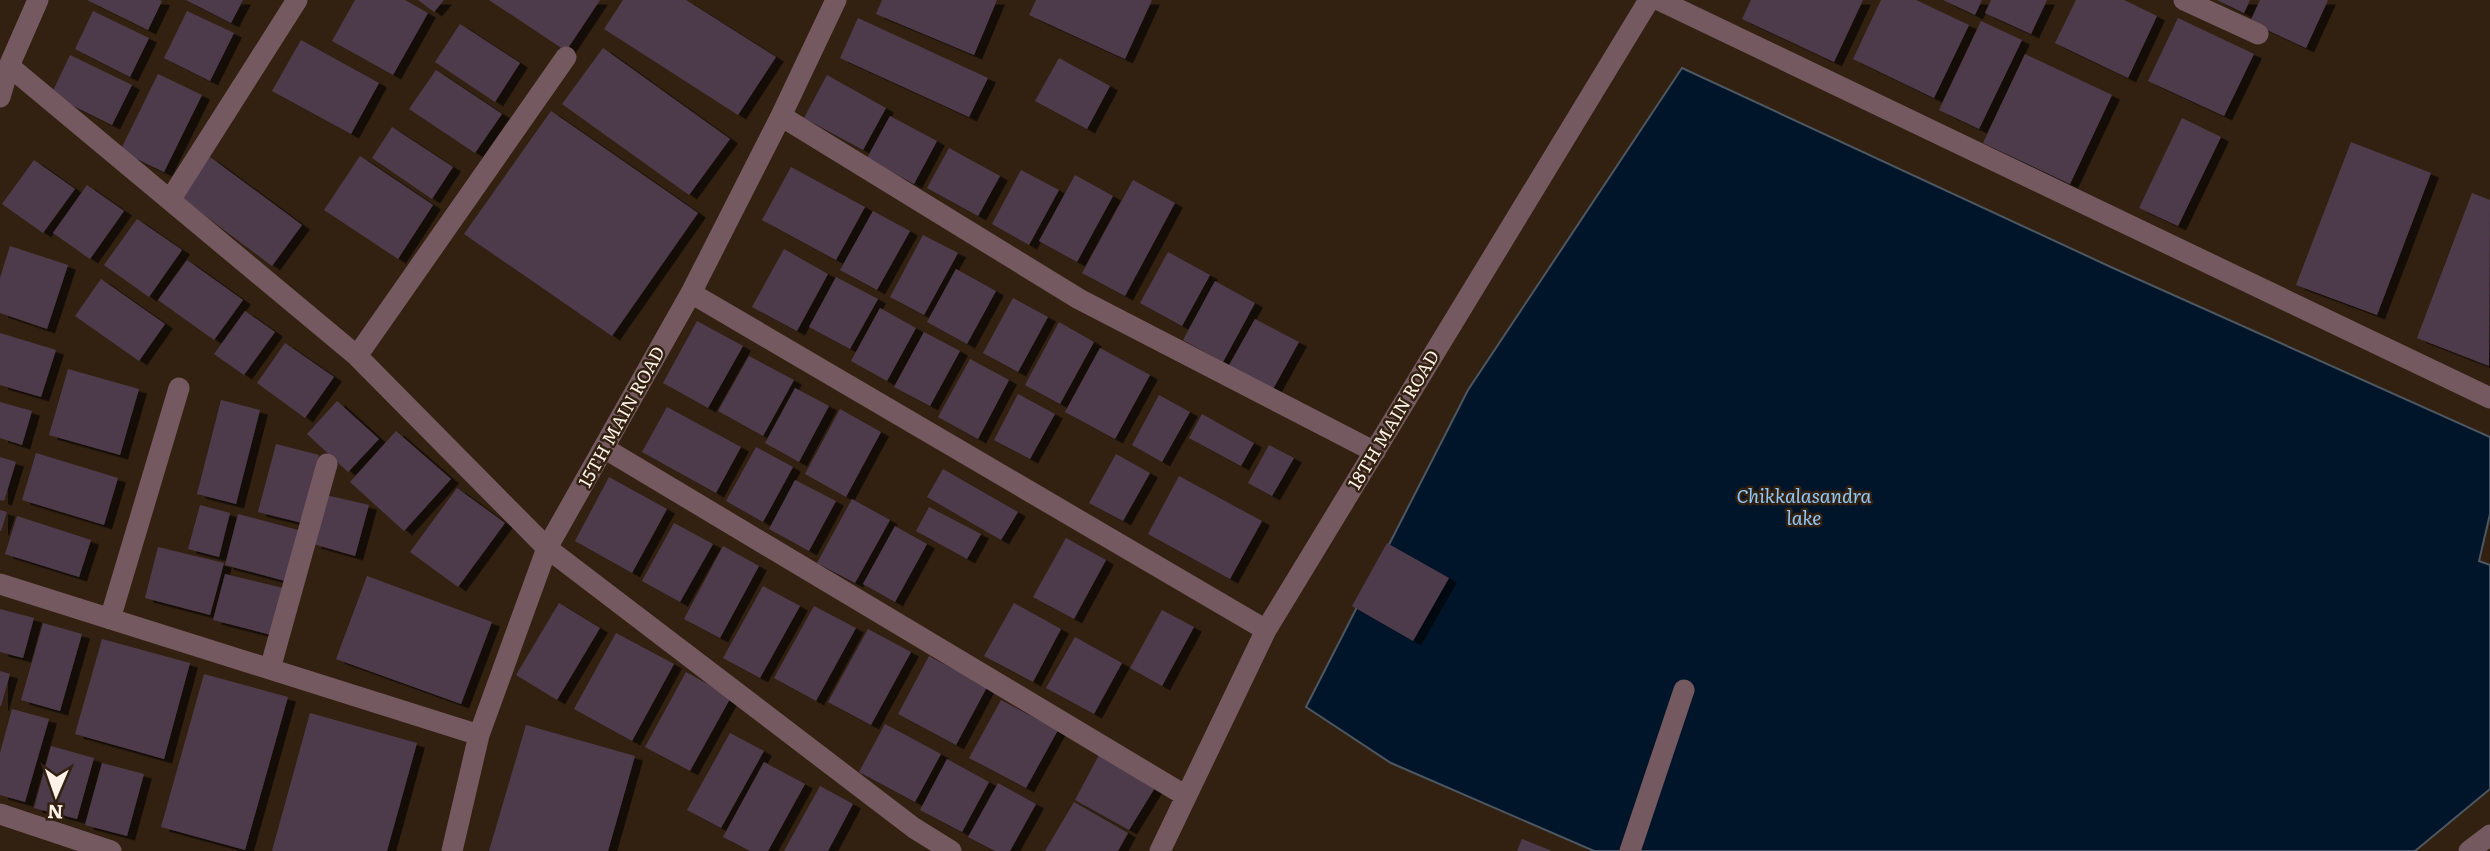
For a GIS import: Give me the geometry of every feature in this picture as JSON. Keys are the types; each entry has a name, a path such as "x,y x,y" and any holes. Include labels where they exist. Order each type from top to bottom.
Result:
{"street":[{"path":"0,97 9,66 38,0"},
{"path":"170,200 298,0"},
{"name":"15TH MAIN ROAD","path":"452,851 479,735 547,548 691,293 781,116 836,0"},
{"name":"18TH MAIN ROAD","path":"1160,851 1266,630 1649,0"},
{"path":"1659,0 2490,398"},
{"path":"2184,0 2258,34"},
{"path":"357,356 566,57"},
{"path":"9,66 357,356 547,548 914,828 951,851"},
{"path":"781,116 1079,299 1375,452"},
{"path":"691,293 1266,630"},
{"path":"110,620 179,388"},
{"path":"604,448 1186,796"},
{"path":"270,669 327,464"},
{"path":"0,584 479,735"},
{"path":"1630,851 1684,690"},
{"path":"0,814 111,851"},
{"path":"2469,851 2490,835"}],"water":[{"name":"Chikkalasandra lake","path":"1682,68 2113,268 2490,437 2490,514 2479,561 2490,565 2490,789 2415,851 1594,851 1391,763 1306,707 1468,390"}],"building":[{"path":"87,0 160,0 162,1 148,30"},
{"path":"186,0 243,0 231,23"},
{"path":"355,0 405,0 428,13 393,75 332,41"},
{"path":"418,0 444,0 434,12"},
{"path":"489,0 600,0 566,51"},
{"path":"623,0 686,0 776,57 738,115 604,29"},
{"path":"882,0 997,0 974,55 876,14"},
{"path":"1036,0 1152,0 1125,59 1029,15"},
{"path":"1751,0 1863,0 1834,62 1742,19"},
{"path":"1881,0 1916,0 1969,25 1934,98 1853,59"},
{"path":"1943,0 1982,0 1975,15"},
{"path":"1991,0 2047,0 2031,34 1985,13"},
{"path":"2076,0 2124,0 2157,16 2128,78 2055,43"},
{"path":"2217,0 2250,0 2244,13"},
{"path":"2260,0 2328,0 2306,48 2250,22"},
{"path":"93,11 149,38 130,77 75,49"},
{"path":"187,11 234,33 210,81 164,58"},
{"path":"858,18 988,78 969,117 840,58"},
{"path":"2178,18 2254,54 2224,116 2148,81"},
{"path":"1981,21 2022,40 1979,129 1939,110"},
{"path":"460,24 520,63 495,102 435,62"},
{"path":"301,40 379,83 351,134 272,91"},
{"path":"603,48 730,139 689,195 562,104"},
{"path":"2025,54 2112,95 2070,184 1983,143"},
{"path":"70,55 132,85 112,125 51,95"},
{"path":"1059,58 1110,86 1087,129 1035,101"},
{"path":"436,70 502,114 475,153 409,109"},
{"path":"158,74 202,95 164,172 120,151"},
{"path":"827,75 886,108 863,150 804,118"},
{"path":"551,111 698,213 612,336 464,234"},
{"path":"890,116 937,141 914,184 867,158"},
{"path":"2182,118 2221,137 2178,226 2139,208"},
{"path":"392,127 453,167 432,199 372,158"},
{"path":"2351,142 2431,173 2377,315 2296,285"},
{"path":"949,148 1000,176 978,216 927,188"},
{"path":"360,156 433,205 398,259 324,210"},
{"path":"210,157 302,225 272,266 179,196"},
{"path":"34,160 75,189 43,233 2,204"},
{"path":"791,167 865,207 836,260 762,220"},
{"path":"1021,170 1059,190 1029,245 992,224"},
{"path":"1075,175 1113,196 1077,262 1039,241"},
{"path":"1133,180 1175,203 1125,296 1082,273"},
{"path":"87,185 124,211 90,259 53,233"},
{"path":"2472,193 2490,200 2489,366 2417,338"},
{"path":"873,211 910,231 877,290 840,270"},
{"path":"137,219 182,250 149,297 104,265"},
{"path":"923,235 958,253 924,315 890,297"},
{"path":"10,246 68,265 47,329 0,313 0,278"},
{"path":"784,249 828,274 797,331 752,307"},
{"path":"1168,252 1210,275 1182,326 1140,303"},
{"path":"187,260 243,300 214,340 158,300"},
{"path":"956,269 996,291 967,344 927,322"},
{"path":"836,277 878,299 850,349 809,327"},
{"path":"101,279 165,324 139,361 75,316"},
{"path":"1215,281 1255,303 1223,362 1183,340"},
{"path":"1013,298 1048,317 1018,372 983,353"},
{"path":"880,308 916,328 887,381 851,361"},
{"path":"245,311 275,332 244,375 214,354"},
{"path":"1255,319 1299,342 1272,391 1228,367"},
{"path":"697,321 743,346 708,408 663,383"},
{"path":"1059,322 1094,342 1060,404 1025,385"},
{"path":"924,332 960,351 930,406 894,387"},
{"path":"0,333 56,350 41,397 0,385"},
{"path":"285,343 334,377 305,418 257,383"},
{"path":"1100,348 1150,375 1115,439 1065,412"},
{"path":"749,356 794,380 763,436 718,411"},
{"path":"970,359 1009,380 978,439 938,417"},
{"path":"68,369 139,389 120,455 49,435"},
{"path":"795,388 829,406 799,462 765,443"},
{"path":"1018,394 1055,414 1030,459 994,440"},
{"path":"1159,395 1190,412 1162,462 1132,445"},
{"path":"221,400 260,410 236,504 197,494"},
{"path":"337,401 379,439 348,472 307,434"},
{"path":"0,402 32,411 22,445 0,438"},
{"path":"667,407 741,447 716,493 642,452"},
{"path":"840,409 881,432 846,497 805,474"},
{"path":"1202,414 1254,443 1241,466 1189,438"},
{"path":"396,431 451,479 404,531 350,482"},
{"path":"276,444 319,455 302,523 258,512"},
{"path":"1269,445 1294,458 1272,496 1248,483"},
{"path":"756,447 793,467 763,522 726,501"},
{"path":"36,453 118,478 104,525 22,500"},
{"path":"1116,454 1150,473 1123,521 1089,503"},
{"path":"0,457 16,462 4,501 0,500"},
{"path":"943,469 1018,512 1001,540 927,497"},
{"path":"1179,476 1262,521 1230,579 1148,534"},
{"path":"609,477 667,509 632,573 575,541"},
{"path":"795,480 836,501 809,551 769,529"},
{"path":"457,488 505,523 458,587 410,552"},
{"path":"326,495 369,505 355,556 313,544"},
{"path":"852,499 890,520 855,583 817,563"},
{"path":"200,505 230,513 219,557 188,549"},
{"path":"929,507 981,534 967,559 916,531"},
{"path":"0,510 7,512 1,531 0,531"},
{"path":"238,514 298,530 285,581 225,565"},
{"path":"17,516 91,540 79,577 5,554"},
{"path":"674,523 713,544 680,602 642,581"},
{"path":"895,526 927,544 895,602 863,584"},
{"path":"1066,538 1106,560 1074,619 1033,597"},
{"path":"1387,543 1449,578 1413,641 1352,606"},
{"path":"723,546 759,566 720,638 684,619"},
{"path":"158,547 224,563 210,615 145,598"},
{"path":"225,574 283,588 271,635 213,620"},
{"path":"367,576 492,622 461,704 336,659"},
{"path":"763,586 800,606 760,678 723,658"},
{"path":"559,603 600,628 557,700 516,675"},
{"path":"1014,603 1061,629 1033,682 984,656"},
{"path":"814,606 856,628 816,701 774,678"},
{"path":"0,609 34,618 23,658 0,652"},
{"path":"1162,610 1194,627 1162,686 1130,668"},
{"path":"43,623 82,634 60,711 21,700"},
{"path":"868,629 911,652 871,725 828,702"},
{"path":"616,633 674,664 632,741 574,709"},
{"path":"1075,637 1122,663 1094,714 1046,688"},
{"path":"102,639 190,663 164,759 75,734"},
{"path":"929,656 987,687 956,745 898,714"},
{"path":"0,671 10,674 1,706 0,706"},
{"path":"686,672 731,697 690,771 645,747"},
{"path":"204,674 288,697 245,850 161,827"},
{"path":"1001,700 1058,730 1026,788 969,758"},
{"path":"12,709 49,719 25,802 0,795 0,753"},
{"path":"310,713 417,743 387,851 272,851"},
{"path":"885,724 941,754 915,802 859,772"},
{"path":"526,725 635,756 608,851 489,851"},
{"path":"730,733 764,751 721,828 687,810"},
{"path":"51,746 94,758 77,819 34,808"},
{"path":"1099,755 1156,786 1129,830 1075,800"},
{"path":"947,759 989,782 962,832 920,810"},
{"path":"764,762 805,784 768,851 750,851 723,837"},
{"path":"102,763 144,774 127,836 85,825"},
{"path":"998,783 1036,804 1010,851 995,851 968,837"},
{"path":"820,786 853,804 828,851 784,851"},
{"path":"1074,802 1128,833 1118,851 1045,851"},
{"path":"1522,839 1552,851 1517,851"}]}
